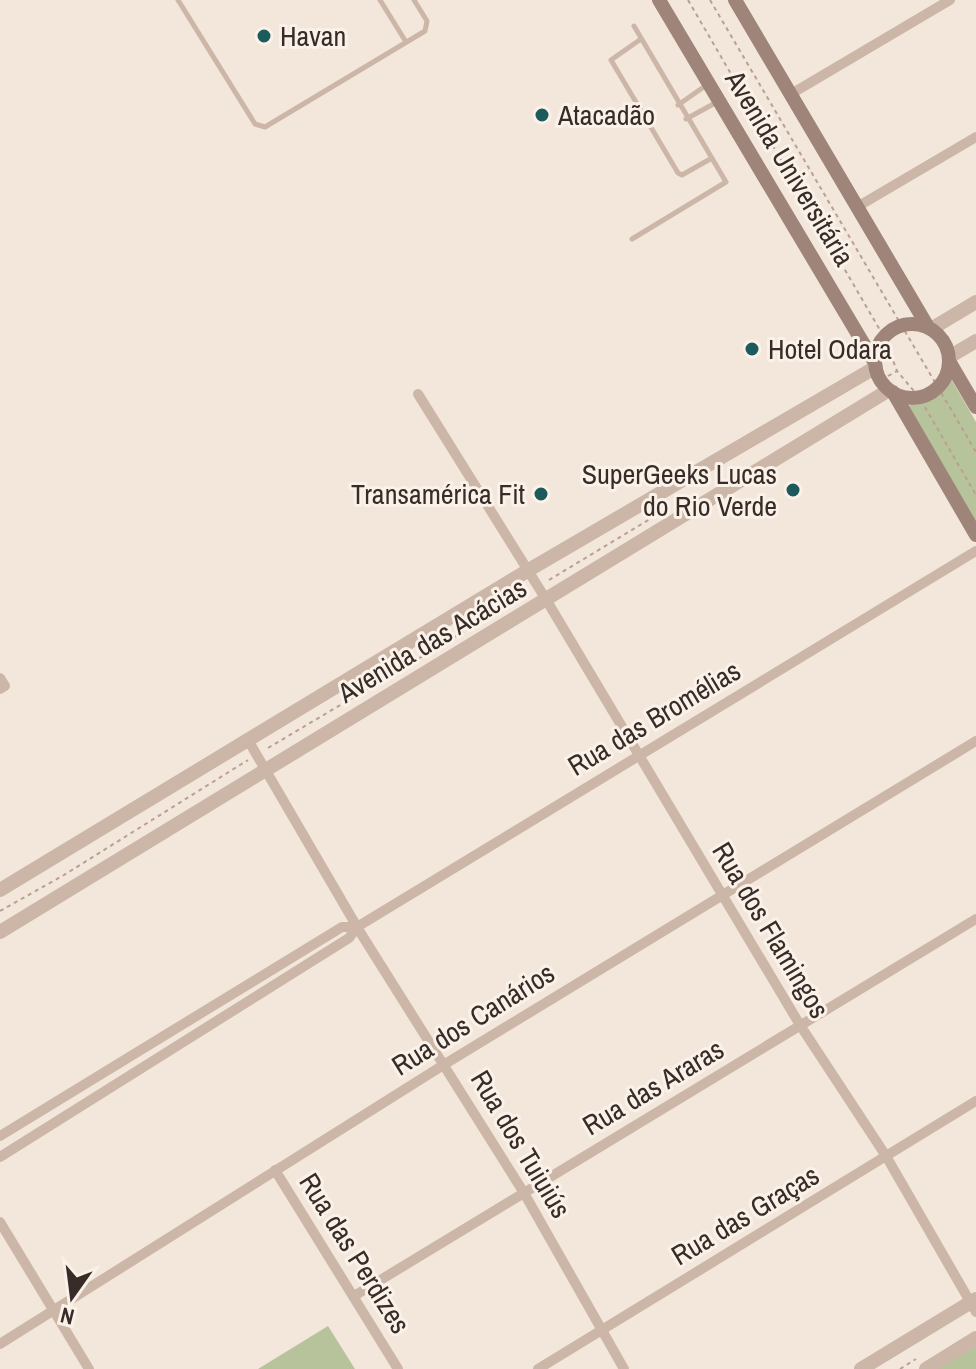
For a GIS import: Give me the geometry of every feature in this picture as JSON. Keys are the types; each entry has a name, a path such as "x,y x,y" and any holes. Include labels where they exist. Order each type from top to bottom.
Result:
{"main road":[{"name":"Avenida Universitária","path":"659,0 976,535"},
{"name":"Avenida Universitária","path":"735,0 929,328 943,341 949,359"},
{"path":"929,328 902,326 884,337 877,349 883,378 919,397 938,387 949,359"},
{"path":"949,359 976,407"}],"street":[{"path":"791,94 950,0"},
{"path":"857,207 976,137"},
{"path":"929,328 976,302"},
{"path":"949,359 976,341"},
{"name":"Avenida das Acácias","path":"0,890 527,571 883,378"},
{"name":"Avenida das Acácias","path":"0,932 547,601 883,378"},
{"name":"Rua dos Flamingos","path":"418,394 547,601 800,1025 886,1156 974,1305"},
{"name":"Rua das Bromélias","path":"0,1157 349,938 357,927 976,551"},
{"path":"0,678 5,686 0,689"},
{"name":"Rua dos Tuiuiús","path":"248,740 357,927 524,1193 624,1369"},
{"name":"Rua dos Canários","path":"0,1344 445,1064 976,741"},
{"name":"Rua das Araras","path":"354,1296 976,919"},
{"name":"Rua das Bromélias","path":"0,1136 342,927 357,927"},
{"name":"Rua das Graças","path":"538,1369 976,1101"},
{"name":"Rua das Perdizes","path":"275,1170 396,1366"},
{"path":"0,1222 89,1369"},
{"path":"861,1369 974,1305"},
{"path":"926,1369 976,1338"}],"lane":[{"path":"178,0 260,127 265,127 427,27 414,0"},
{"path":"380,0 406,42"},
{"path":"632,239 725,184 634,26"},
{"path":"641,39 611,60 624,86 678,173 682,175 712,158"},
{"path":"678,105 709,84"},
{"path":"686,119 719,101"}],"path":[{"path":"688,0 884,337 897,371 919,397 976,495"},
{"path":"710,0 976,452"},
{"path":"883,378 897,371"},
{"path":"0,911 657,515"}],"green space":[{"path":"951,379 976,422 976,522 908,406 938,394"},
{"path":"328,1326 355,1369 258,1369"},
{"path":"976,1346 976,1369 937,1369"}],"place":[{"name":"Havan","path":"264,36"},
{"name":"Atacadão","path":"542,115"},
{"name":"Hotel Odara","path":"752,349"},
{"name":"SuperGeeks Lucas do Rio Verde","path":"793,490"},
{"name":"Transamérica Fit","path":"541,494"}]}
